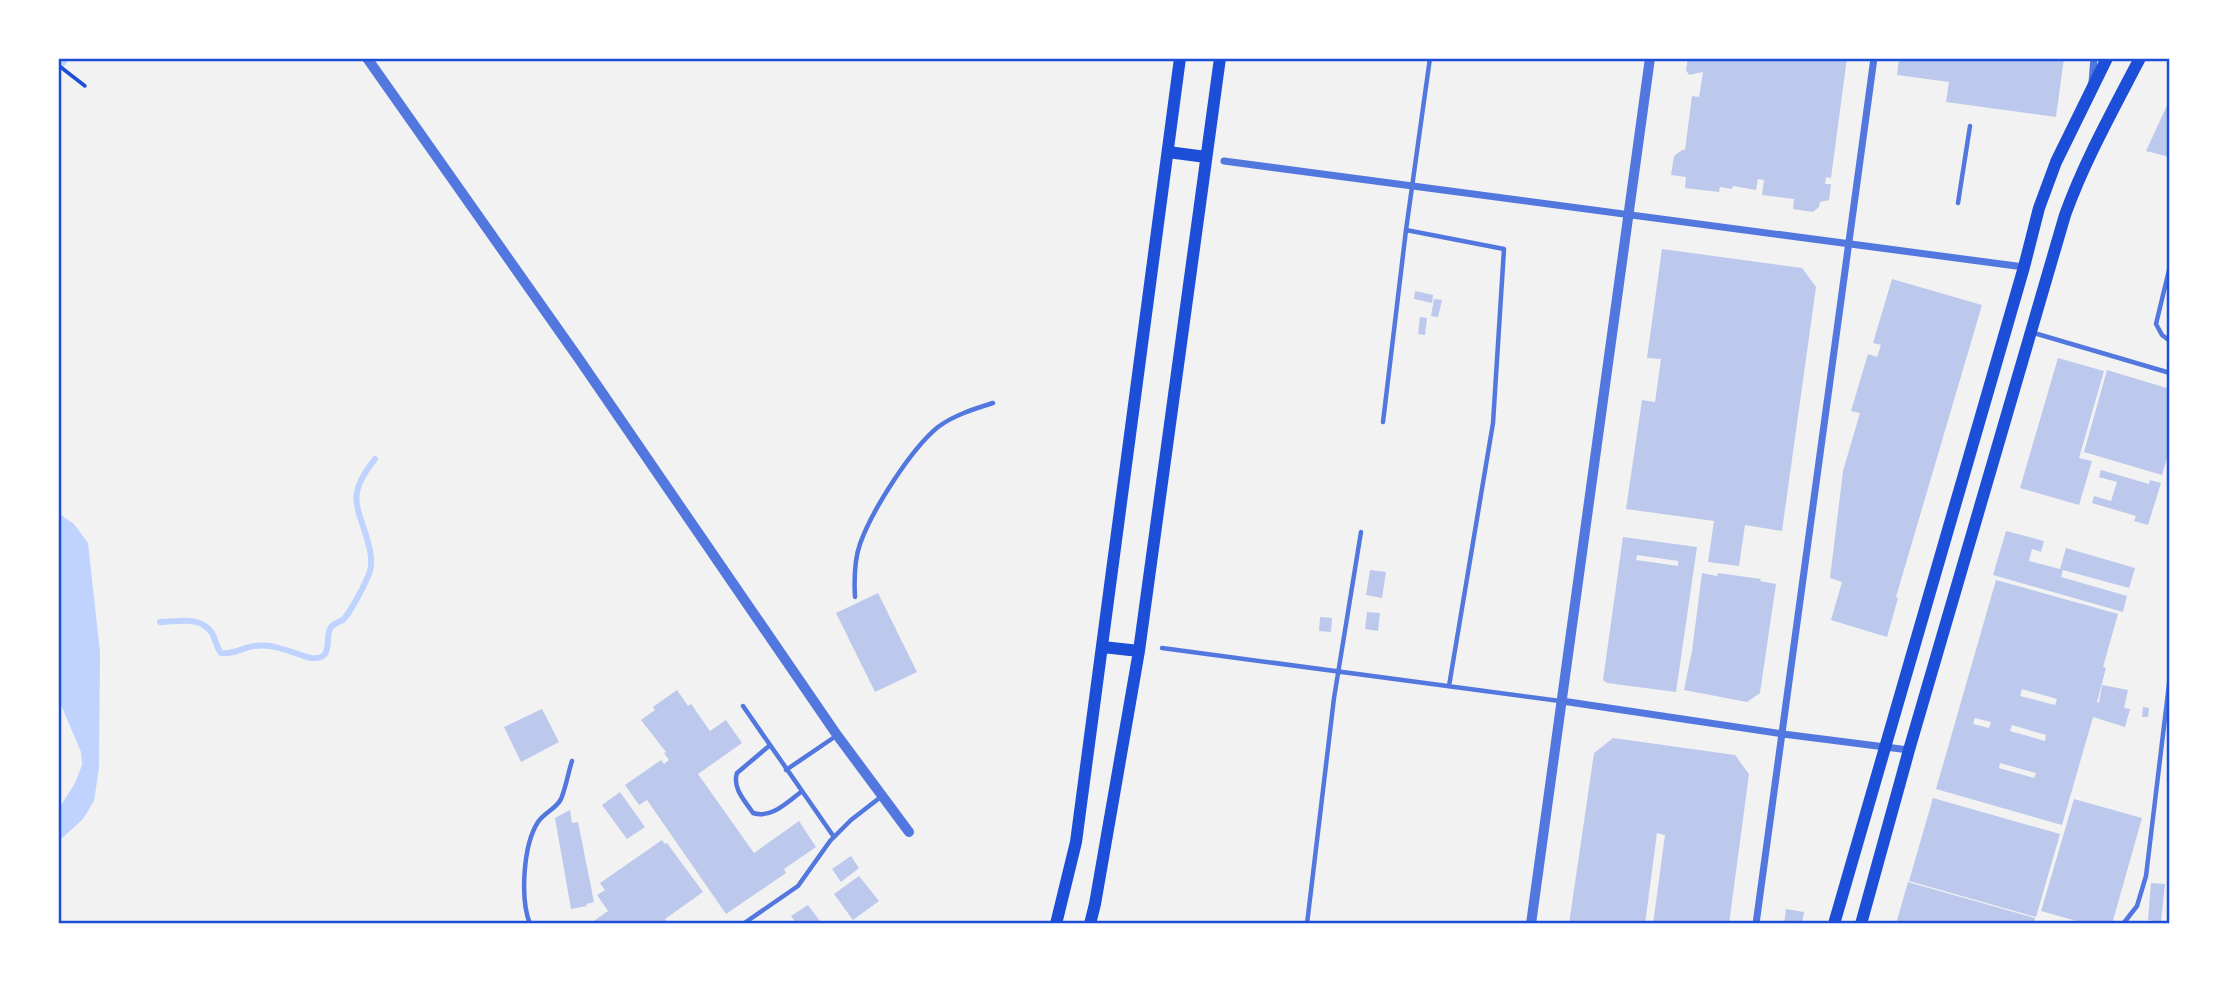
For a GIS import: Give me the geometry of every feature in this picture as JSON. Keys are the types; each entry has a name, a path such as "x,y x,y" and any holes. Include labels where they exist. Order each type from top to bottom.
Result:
{"main road":[{"path":"1056,924 1076,842 1180,58"},
{"path":"1093,924 1139,651 1220,58"},
{"path":"1834,924 2039,208 2056,162 2107,58"},
{"path":"1861,924 2030,331 2077,181 2140,58"},
{"path":"1168,152 1206,157"},
{"path":"1103,647 1139,651"},
{"path":"1862,830 1885,836"},
{"path":"1846,886 1870,893"}],"street":[{"path":"367,58 579,359 837,735 909,832"},
{"path":"1531,924 1650,58"},
{"path":"1756,924 1874,58"},
{"path":"2091,89 2094,58"},
{"path":"1224,161 2024,267"},
{"path":"1562,701 1909,750"}],"lane":[{"path":"1383,422 1430,58"},
{"path":"1958,203 1970,126"},
{"path":"1406,230 1504,249 1493,423 1448,686"},
{"path":"2170,266 2156,324 2162,335 2170,341"},
{"path":"2030,331 2170,373"},
{"path":"855,597 855,565 859,545 883,499 920,446 939,426 965,412 993,403"},
{"path":"1307,924 1334,698 1361,532"},
{"path":"1161,648 1562,701"},
{"path":"2123,924 2137,905 2146,876 2170,676"},
{"path":"743,706 834,837"},
{"path":"786,770 837,735"},
{"path":"769,746 737,773 735,779 735,786 753,813 762,816 771,813 801,792"},
{"path":"530,924 526,893 528,847 543,815 561,799 572,761"},
{"path":"743,924 798,886 834,837 882,796"}],"path":[{"path":"58,65 85,86"}],"water":[{"path":"58,513 74,524 88,543 100,652 99,768 94,801 83,819 58,845 58,810 75,783 82,765 81,752 61,705 58,674"}],"building":[{"path":"1688,58 1847,58 1831,178 1826,177 1825,184 1831,184 1829,200 1820,202 1813,212 1793,209 1794,199 1762,195 1764,180 1758,179 1756,190 1733,186 1732,189 1720,187 1719,192 1685,188 1686,177 1671,175 1674,156 1685,150 1692,96 1699,97 1703,72 1689,75 1686,70"},
{"path":"1899,58 2064,58 2056,117 1946,102 1949,82 1897,75"},
{"path":"2170,99 2170,157 2146,151"},
{"path":"1662,249 1802,268 1816,287 1782,531 1745,525 1739,566 1708,562 1714,521 1626,509 1642,400 1655,402 1661,359 1647,358"},
{"path":"1892,279 1982,305 1896,597 1898,598 1887,637 1831,620 1842,582 1830,578 1843,471 1860,413 1851,411 1868,354 1877,357 1881,345 1873,343"},
{"path":"1415,291 1433,295 1432,303 1414,299"},
{"path":"1434,299 1442,300 1438,317 1431,316"},
{"path":"1420,317 1427,318 1425,335 1418,334"},
{"path":"2058,358 2104,371 2079,458 2092,461 2079,505 2020,488"},
{"path":"2107,370 2170,389 2170,448 2162,475 2084,452"},
{"path":"2101,470 2149,484 2150,480 2161,483 2148,525 2134,521 2136,516 2092,503 2094,496 2111,501 2117,482 2099,477"},
{"path":"2006,531 2044,541 2041,552 2032,549 2029,561 2060,569 2066,548 2135,568 2129,588 2063,570 2061,577 2127,596 2123,612 1993,575"},
{"path":"1623,537 1697,547 1676,692 1607,683 1603,680","holes":["1637,555 1678,561 1678,566 1636,560"]},
{"path":"1370,570 1386,572 1382,598 1366,595"},
{"path":"1702,573 1761,579 1760,581 1776,584 1760,693 1747,702 1684,690"},
{"path":"1996,580 2118,614 2103,667 2106,668 2097,702 2099,703 2102,685 2128,690 2124,708 2130,709 2125,727 2093,717 2062,825 1936,789","holes":["2022,689 2057,699 2055,705 2020,696","1975,718 1991,722 1989,728 1973,724","2012,725 2046,735 2045,741 2010,731","2000,763 2036,773 2034,778 1999,768"]},
{"path":"878,593 917,672 875,692 836,613"},
{"path":"1367,612 1380,613 1378,631 1365,629"},
{"path":"1320,617 1332,618 1331,632 1319,631"},
{"path":"677,690 688,706 691,704 710,731 726,720 742,743 698,774 754,853 799,821 816,847 784,869 786,873 726,914 647,800 639,805 625,785 661,760 664,764 669,760 664,753 666,752 641,720 655,710 653,707"},
{"path":"2143,707 2149,708 2148,717 2142,717"},
{"path":"542,709 559,742 521,762 504,727"},
{"path":"1613,738 1735,755 1749,774 1729,924 1653,924 1665,835 1657,833 1645,924 1569,924 1594,753"},
{"path":"620,792 645,827 627,839 602,805"},
{"path":"1933,798 2060,834 2036,917 1909,881"},
{"path":"2074,799 2142,818 2112,924 2087,924 2041,911"},
{"path":"570,810 572,823 578,822 594,902 571,909 555,818"},
{"path":"662,840 703,892 665,919 669,924 596,924 594,921 608,911 597,895 605,890 600,883"},
{"path":"851,856 859,868 841,882 832,869"},
{"path":"859,876 879,901 853,920 834,894"},
{"path":"1908,882 2035,918 2034,924 1896,924"},
{"path":"2151,883 2165,884 2161,922 2148,920"},
{"path":"808,905 822,924 797,924 791,916"},
{"path":"1786,909 1804,912 1802,924 1784,924"}],"waterway":[{"path":"58,70 66,58"},
{"path":"160,622 188,621 207,627 221,653 262,645 311,658 324,656 331,627 347,615 370,571 370,550 359,513 357,494 359,484 375,459"}]}
